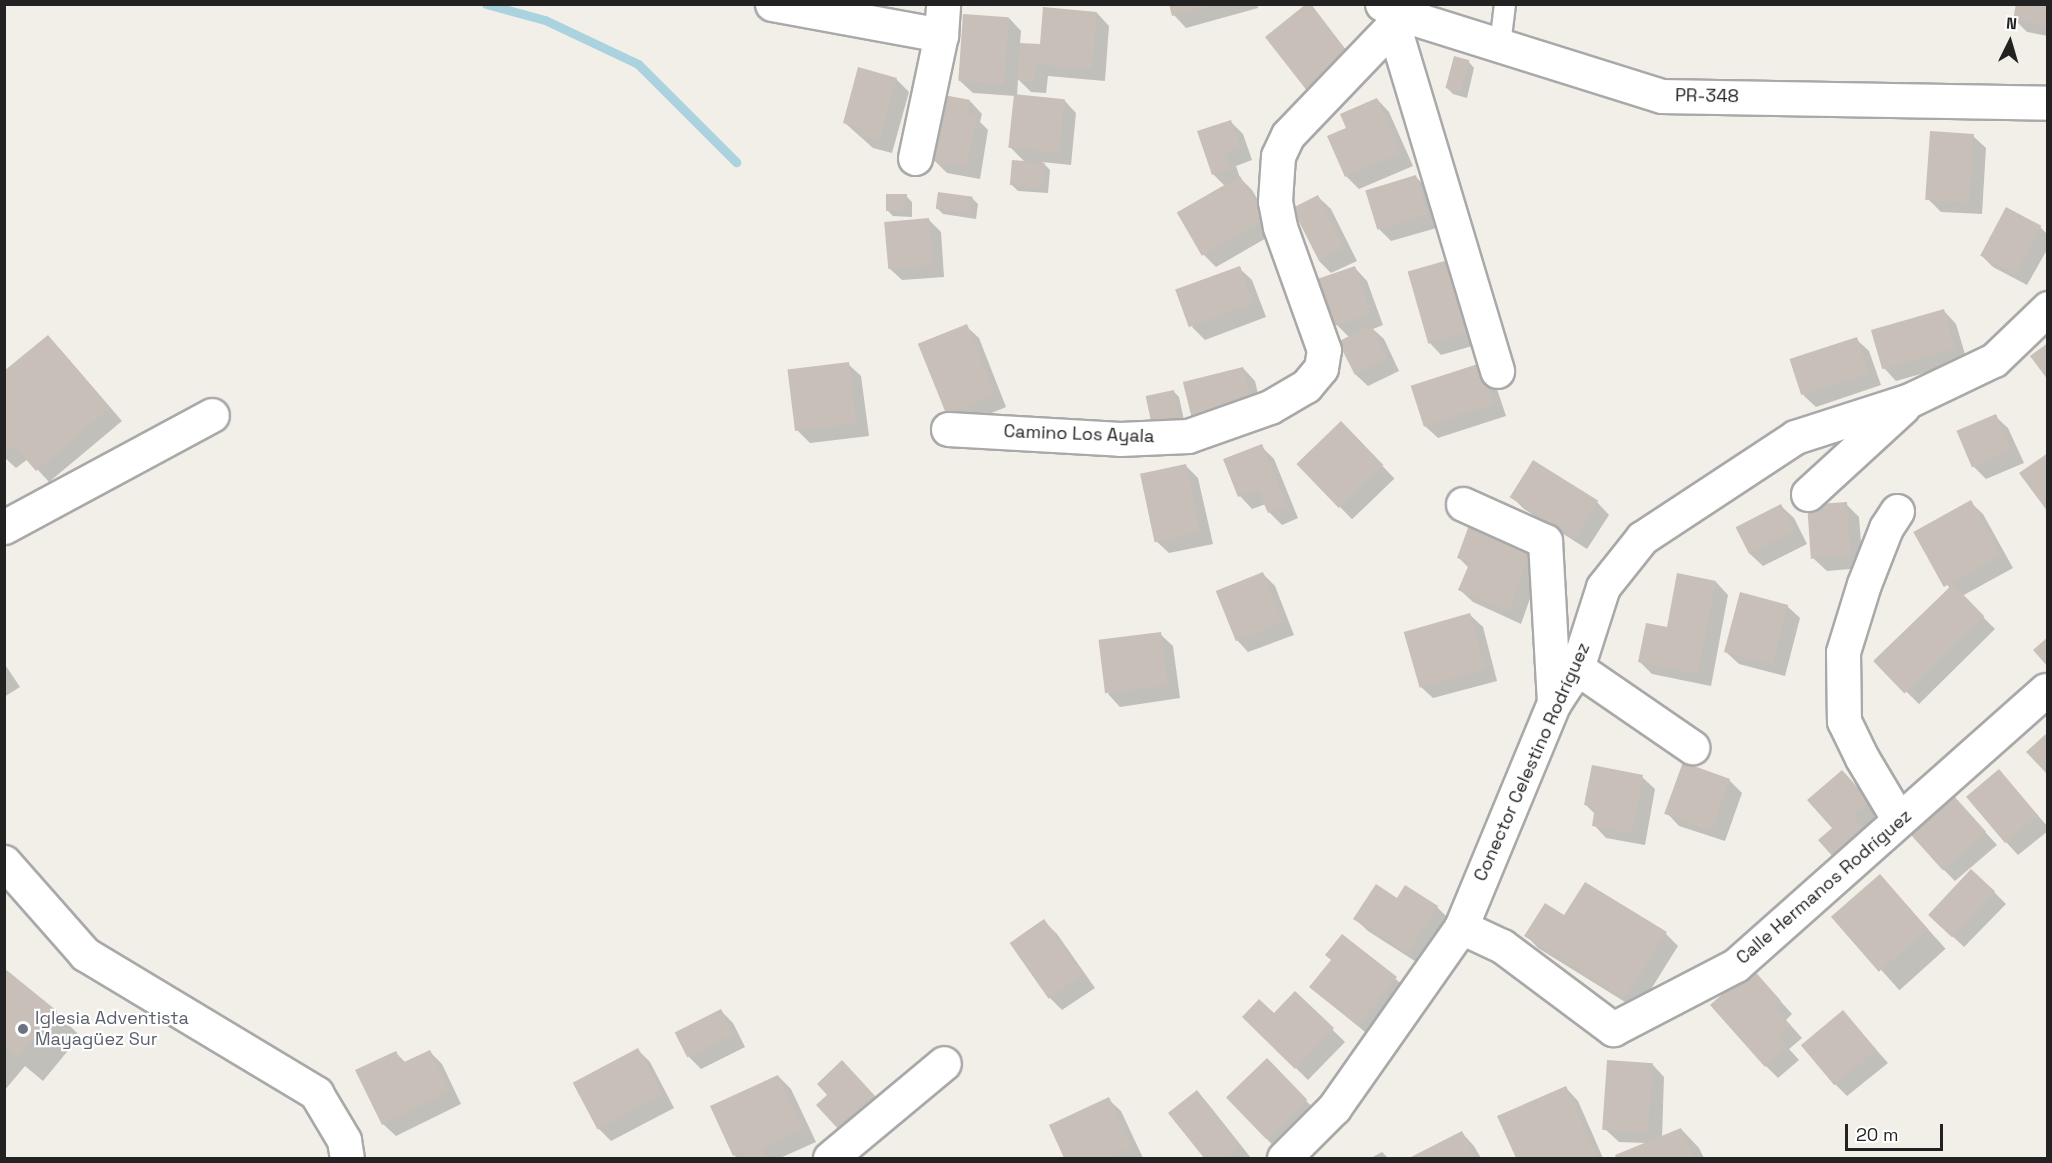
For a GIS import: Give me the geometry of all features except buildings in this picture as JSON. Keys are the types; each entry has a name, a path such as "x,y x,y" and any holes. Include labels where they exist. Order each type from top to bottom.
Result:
{"street":[{"path":"772,4 942,20 915,159"},
{"path":"1393,15 1497,370"},
{"name":"PR-348","path":"1393,15 1500,45 1662,96 2048,103"},
{"name":"Camino Los Ayala","path":"948,429 1120,439 1188,436 1270,407 1306,386 1321,368 1324,350 1280,227 1275,201 1278,156 1288,135 1393,15"},
{"name":"Conector Celestino Rodríguez","path":"1284,1158 1334,1108 1461,927 1554,703 1577,668 1603,587 1642,538 1795,437 1911,400 1994,360 2048,308"},
{"path":"1808,494 1911,400"},
{"path":"4,527 212,416"},
{"path":"1463,504 1545,541 1554,703"},
{"path":"1897,511 1886,528 1843,652 1844,721 1862,758 1899,820"},
{"path":"1577,668 1692,747"},
{"name":"Calle Hermanos Rodríguez","path":"1461,927 1502,946 1613,1029 1736,966 2046,690"},
{"path":"4,862 85,954 316,1093 344,1140 347,1158"},
{"path":"830,1158 944,1063"}],"lane":[{"path":"1500,45 1505,4"}],"waterway":[{"path":"486,4 545,20 638,64 736,162"}],"place":[{"name":"Iglesia Adventista Mayagüez Sur","path":"23,1029"}]}
